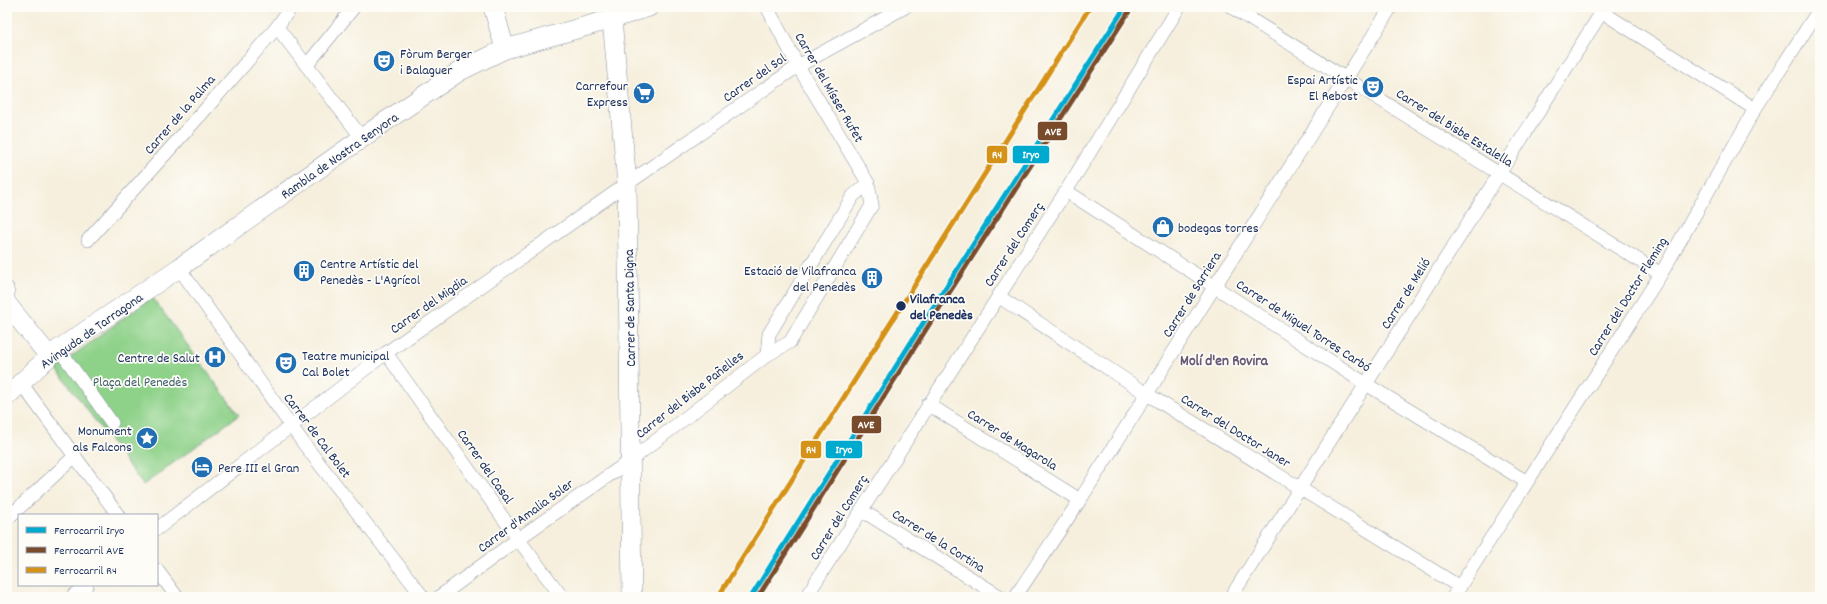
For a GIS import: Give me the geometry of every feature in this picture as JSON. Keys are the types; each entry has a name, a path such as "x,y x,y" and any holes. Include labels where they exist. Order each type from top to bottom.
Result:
{"street":[{"name":"Carrer de la Palma","path":"88,240 203,112 276,27 291,7"},
{"path":"307,65 354,7"},
{"path":"493,7 504,49"},
{"name":"Rambla de Nostra Senyora","path":"179,268 362,138 460,71 504,49 612,19 649,7"},
{"name":"Carrer del Mísser Rufet","path":"767,7 798,66 868,182"},
{"name":"Carrer del Sol","path":"627,184 798,66 905,7"},
{"name":"Carrer del Comerç","path":"806,597 860,510 1066,191 1179,7"},
{"name":"Carrer del Bisbe Estalella","path":"1231,7 1661,274"},
{"name":"Carrer de Sarriera","path":"1015,597 1080,500 1391,7"},
{"name":"Carrer del Doctor Fleming","path":"1457,592 1661,274 1755,109 1820,8"},
{"path":"1604,10 1755,109"},
{"name":"Carrer de Melió","path":"1231,597 1604,10"},
{"name":"Carrer de Santa Digna","path":"612,19 627,184 632,597"},
{"path":"276,27 307,65 362,138"},
{"path":"767,355 769,334 853,196 868,182"},
{"name":"Carrer del Bisbe Pañelles","path":"631,460 767,355 790,342 872,205 868,182"},
{"name":"Carrer del Migdia","path":"158,528 290,425 386,353 627,184"},
{"name":"Carrer de Miquel Torres Carbó","path":"1066,191 1366,384 1527,482"},
{"name":"Avinguda de Tarragona","path":"7,396 54,353 179,268"},
{"name":"Carrer de Cal Bolet","path":"179,268 290,425 423,597"},
{"name":"Carrer del Doctor Janer","path":"998,296 1147,394 1300,489 1457,592"},
{"path":"8,299 112,422"},
{"name":"Carrer del Casal","path":"386,353 518,539 562,597"},
{"path":"21,383 117,514"},
{"name":"Carrer de Magarola","path":"928,404 1080,500"},
{"path":"7,520 75,456"},
{"name":"Carrer d'Amalia Soler","path":"439,597 518,539 631,460"},
{"name":"Carrer de la Cortina","path":"860,510 1001,597"},
{"path":"158,571 177,597"},
{"path":"72,597 86,586"}],"green space":[{"name":"Plaça del Penedès","path":"152,297 239,415 143,485 56,368"}],"rail line":[{"name":"R4","path":"718,597 1090,7"},
{"name":"Iryo","path":"751,597 937,301 1125,7"},
{"name":"AVE","path":"758,597 942,304 1130,10"}],"place":[{"name":"Fòrum Berger i Balaguer","path":"384,61"},
{"name":"Espai Artístic El Rebost","path":"1373,87"},
{"name":"Carrefour Express","path":"644,93"},
{"name":"bodegas torres","path":"1163,227"},
{"name":"Centre Artístic del Penedès - L'Agrícol","path":"304,271"},
{"name":"Estació de Vilafranca del Penedès","path":"872,278"},
{"name":"Vilafranca del Penedès","path":"901,306"},
{"name":"Centre de Salut","path":"215,357"},
{"name":"Teatre municipal Cal Bolet","path":"286,363"},
{"name":"Monument als Falcons","path":"147,438"},
{"name":"Pere III el Gran","path":"202,467"}],"district":[{"name":"Molí d'en Rovira","path":"1224,360"}]}
